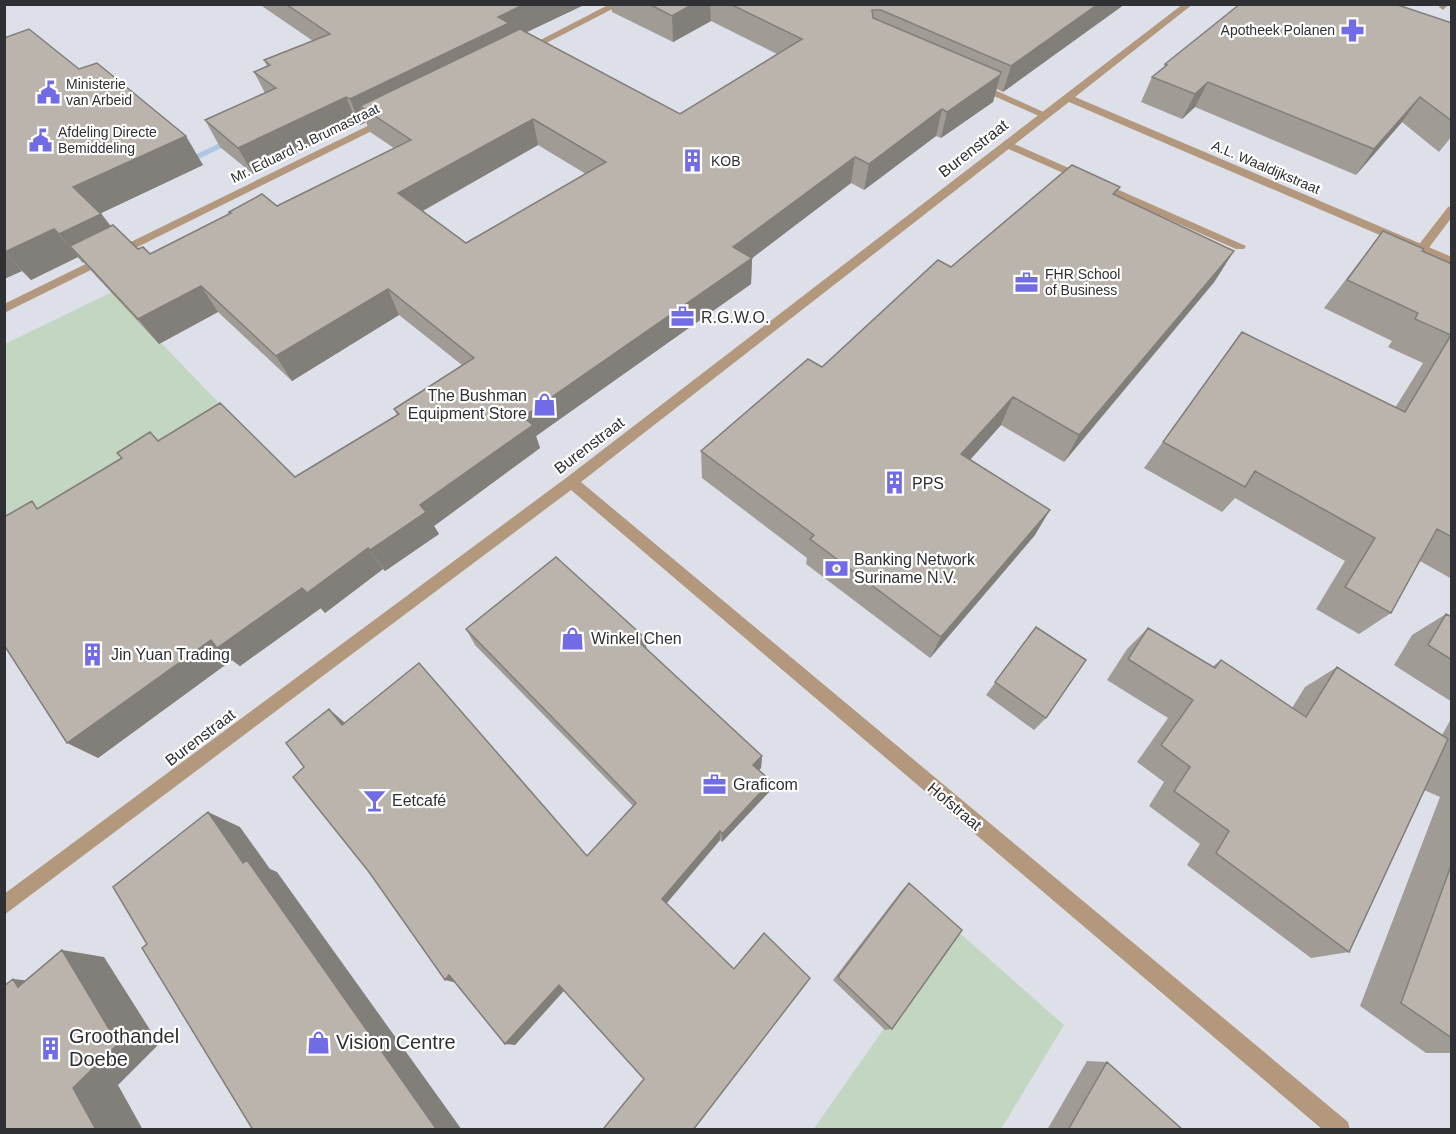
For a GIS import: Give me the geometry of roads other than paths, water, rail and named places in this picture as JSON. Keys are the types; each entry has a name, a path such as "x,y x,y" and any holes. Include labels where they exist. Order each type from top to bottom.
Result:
{"street":[{"path":"513,57 618,4"},
{"name":"Burenstraat","path":"4,906 570,482 1189,4"},
{"path":"967,81 1045,115"},
{"name":"A.L. Waaldijkstraat","path":"1068,98 1452,262"},
{"name":"Mr. Eduard J. Brumastraat","path":"4,309 397,114"},
{"path":"1008,145 1240,246"},
{"path":"1421,249 1452,209"},
{"name":"Hofstraat","path":"570,482 1340,1130"}],"waterway":[{"path":"181,164 235,139"}],"place":[{"name":"Apotheek Polanen","path":"1353,30"},
{"name":"Ministerie van Arbeid","path":"48,92"},
{"name":"Afdeling Directe Bemiddeling","path":"40,140"},
{"name":"KOB","path":"693,161"},
{"name":"FHR School of Business","path":"1027,282"},
{"name":"R.G.W.O.","path":"683,317"},
{"name":"The Bushman Equipment Store","path":"545,404"},
{"name":"PPS","path":"894,483"},
{"name":"Banking Network Suriname N.V.","path":"836,568"},
{"name":"Winkel Chen","path":"573,638"},
{"name":"Jin Yuan Trading","path":"93,654"},
{"name":"Graficom","path":"715,784"},
{"name":"Eetcafé","path":"374,800"},
{"name":"Vision Centre","path":"318,1042"},
{"name":"Groothandel Doebe","path":"51,1048"}]}
